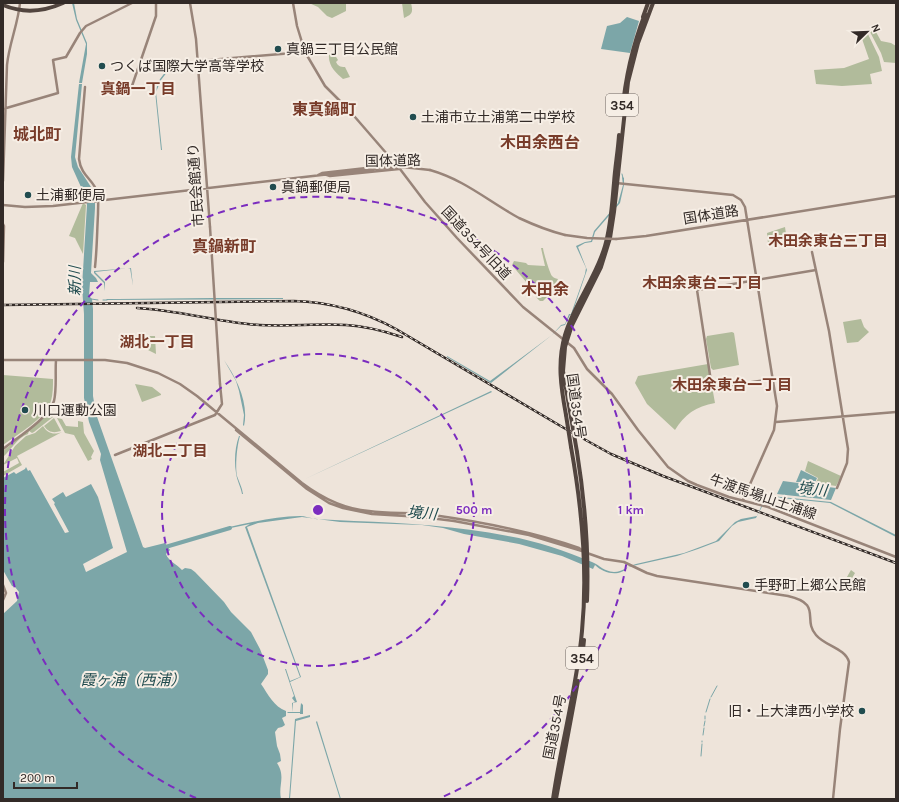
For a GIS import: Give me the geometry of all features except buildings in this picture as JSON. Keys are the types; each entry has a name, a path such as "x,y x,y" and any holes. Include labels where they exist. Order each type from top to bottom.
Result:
{"highway":[{"path":"3,5 19,11 41,11 63,3"},
{"path":"641,31 651,3"},
{"path":"641,31 651,3"},
{"name":"国道354号","path":"586,555 571,447 563,371 565,340 569,324 594,274 603,252 608,232 616,183 625,83 632,54 641,31"},
{"name":"国道354号","path":"556,799 583,648 586,567 584,506 577,452 568,416"},
{"name":"国道354号","path":"553,799 578,667 586,567"}],"street":[{"path":"3,181 4,109 7,58 20,3"},
{"path":"4,109 58,93 53,60 66,57 83,29 132,3"},
{"path":"132,86 156,16 156,3"},
{"name":"市民会館通り","path":"190,3 195,26 198,61 222,404 216,413"},
{"name":"国道354号旧道","path":"293,3 297,26 305,52 325,86 348,109 400,169 425,202 497,281 526,310 565,340"},
{"path":"198,61 305,52"},
{"path":"85,87 79,159 85,175 97,189 95,267"},
{"path":"315,176 322,173 384,166 394,163"},
{"name":"国体道路","path":"3,205 30,208 403,167 430,170 445,175 459,181 510,213 531,223 566,235 587,238 616,239 896,196"},
{"path":"327,175 330,176 400,169"},
{"path":"616,183 735,196 743,203 747,219 777,406 776,422 770,443 743,500"},
{"path":"3,224 3,262"},
{"path":"812,252 829,331 848,449 846,467 837,488"},
{"path":"773,378 712,388 697,290 816,270"},
{"name":"牛渡馬場山土浦線","path":"565,340 576,351 587,369 614,397 668,467 691,482 724,495 768,507 896,557"},
{"path":"3,360 95,360 127,363 158,373 187,389 307,489 329,503 343,508 372,514 422,517 454,521 529,535 586,555 607,560 621,561 657,576 799,599 807,605 810,611 812,626 815,634 825,643 844,654 849,662 840,728 833,799"},
{"path":"3,450 37,423 50,410 54,400 56,360"},
{"path":"776,422 896,412"},
{"path":"115,455 206,419 216,413"},
{"path":"3,585 6,593 3,600"}],"green space":[{"path":"309,3 346,3 346,11 332,18 327,16 318,7"},
{"path":"402,3 411,3 412,9 411,14 404,18"},
{"path":"869,30 876,32 881,41 891,43 896,46 896,63 884,62"},
{"path":"867,32 879,57 882,71 870,74 872,84 842,86 816,84 814,70 844,68 869,59 860,33"},
{"path":"333,52 338,60 336,62 339,66 345,67 350,77 343,79 333,69 330,63 329,55"},
{"path":"83,203 86,205 83,254 75,238 69,236"},
{"path":"785,227 787,241 768,244 767,233"},
{"path":"541,248 543,248 552,276 558,279 551,293 543,301 540,301 537,298 531,288 512,265 514,261 526,263 528,265 545,266"},
{"path":"861,319 864,327 869,332 858,342 847,343 843,322"},
{"path":"732,332 734,333 739,365 713,370 711,368 706,339 707,336"},
{"path":"143,336 155,336 156,354 144,348"},
{"path":"708,364 715,403 702,406 691,412 682,420 675,430 647,404 635,383 638,376"},
{"name":"川口運動公園","path":"3,375 53,379 53,393 48,408 43,414 30,426 3,445"},
{"path":"135,384 152,387 161,395 142,402"},
{"path":"50,410 53,417 34,432 32,433 29,431 28,434 17,441 3,457 3,451 37,423"},
{"path":"54,418 61,431 52,432 44,426"},
{"path":"57,418 62,419 66,426 78,427 78,421 83,422 84,433 94,451 91,457 92,459 88,461 74,435 65,433"},
{"path":"43,426 51,433 62,432 17,456 22,465 3,476 3,472 19,463 17,458 3,465 15,446 26,436 35,433"},
{"path":"808,461 841,476 836,486 816,483 818,478 805,471"},
{"path":"851,570 855,573 848,585 844,582"}],"water":[{"path":"72,3 74,3 77,19 87,43 87,54 82,83 79,83 86,44 76,20"},
{"path":"627,17 639,21 630,53 601,49 607,26 620,23"},
{"path":"170,66 171,67 161,80 156,92 161,150 155,91 160,79"},
{"name":"霞ヶ浦（西浦）","path":"79,84 82,84 75,157 78,167 95,195 91,273 98,282 90,282 89,296 92,299 93,309 93,396 96,414 143,547 145,548 165,543 170,550 166,554 169,559 182,570 185,568 191,569 195,572 251,632 260,649 268,670 268,674 261,684 275,703 286,711 286,716 282,718 285,725 278,728 275,732 281,761 277,763 281,773 281,799 3,799 3,614 17,601 19,592 12,586 3,570 3,478 14,472 16,474 26,467 28,471 30,470 65,533 69,532 52,499 63,492 66,497 91,484 98,497 113,548 83,564 86,572 127,552 100,460 101,454 89,422 84,398 84,314 82,287 87,205 85,196 72,167 71,157"},
{"path":"622,177 624,178 624,185 620,203 595,232 592,242 585,243 578,247 587,270 572,314 565,325 561,326 552,335 561,325 565,324 569,314 571,314 585,274 586,268 576,246 585,242 591,241 594,231 618,203 623,185"},
{"path":"128,268 95,272 105,282 105,291 104,283 94,273 94,271"},
{"path":"107,299 283,299 106,300"},
{"path":"552,335 491,383 447,357 490,381"},
{"path":"236,381 241,392 245,409 244,426 244,415"},
{"path":"491,391 492,392 305,479"},
{"path":"239,436 236,472 243,494 237,479 236,473 235,464"},
{"path":"801,470 817,478 815,483 796,482"},
{"path":"783,481 836,488 831,500 777,494"},
{"path":"771,496 831,502 896,535 896,537 830,503 771,497 765,501 756,518 738,522 732,526 719,541 677,556 628,567 684,553 716,541 735,522 741,519 757,516 764,500"},
{"path":"300,516 312,518 302,517 258,523 247,527 301,677 290,682 297,702 293,703 293,712 292,703 295,702 292,698 294,696 285,669 290,681 300,677 245,527 250,524 225,528 281,517"},
{"path":"320,519 412,524 451,527 530,541 572,554 614,572 628,567 621,572 612,573 607,572 595,565 593,569 562,556 519,544 464,534 443,528 422,525 340,522"},
{"path":"301,703 303,705 303,714 287,712 300,712"},
{"path":"310,715 310,717 296,721 289,799 295,719"},
{"path":"317,721 341,799 316,722"}],"waterway":[{"path":"622,174 623,178"},
{"path":"91,299 98,300"},
{"name":"境川","path":"162,548 230,528"},
{"path":"711,697 717,686"},
{"path":"706,712 710,699"},
{"path":"704,726 705,721"},
{"path":"703,735 704,728"},
{"path":"701,756 702,744"}],"railway":[{"path":"3,305 294,301 321,303 359,312 396,329 611,454 663,476 896,563"},
{"path":"137,308 260,325 353,326 374,329 402,337"}],"place":[{"name":"真鍋三丁目公民館","path":"278,49"},
{"name":"つくば国際大学高等学校","path":"102,66"},
{"name":"土浦市立土浦第二中学校","path":"413,117"},
{"name":"真鍋郵便局","path":"273,187"},
{"name":"土浦郵便局","path":"28,195"},
{"name":"川口運動公園","path":"25,410"},
{"name":"手野町上郷公民館","path":"746,585"},
{"name":"旧・上大津西小学校","path":"862,711"}],"district":[{"name":"真鍋一丁目","path":"138,89"},
{"name":"東真鍋町","path":"324,109"},
{"name":"城北町","path":"37,134"},
{"name":"木田余西台","path":"540,142"},
{"name":"木田余東台三丁目","path":"828,241"},
{"name":"真鍋新町","path":"224,246"},
{"name":"木田余東台二丁目","path":"702,283"},
{"name":"木田余","path":"545,289"},
{"name":"湖北一丁目","path":"157,342"},
{"name":"木田余東台一丁目","path":"732,385"},
{"name":"湖北二丁目","path":"170,451"}],"water label":[{"name":"新川","path":"75,281"}]}
